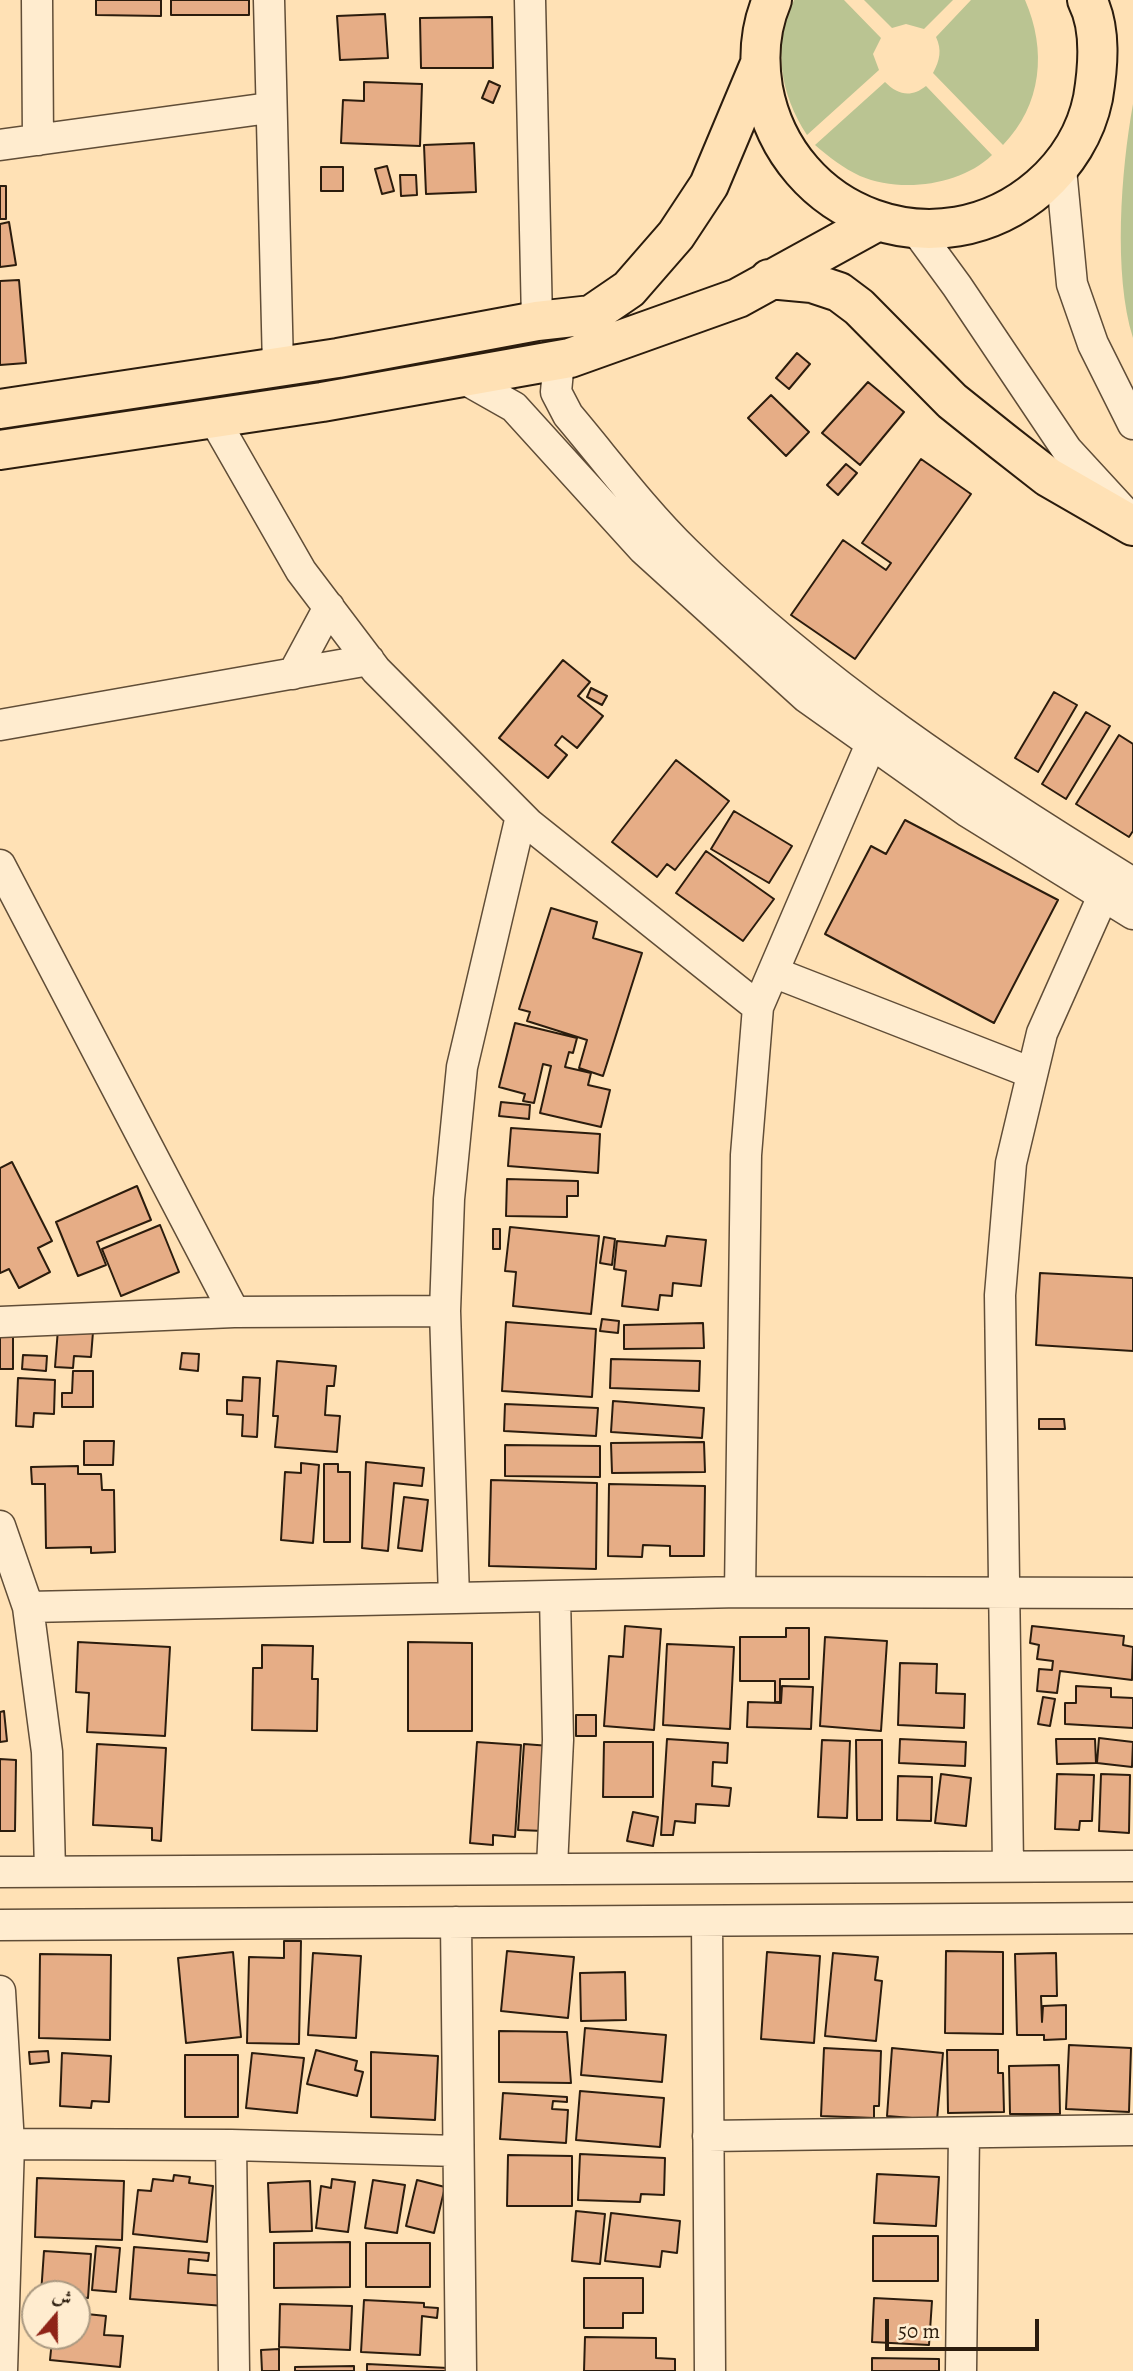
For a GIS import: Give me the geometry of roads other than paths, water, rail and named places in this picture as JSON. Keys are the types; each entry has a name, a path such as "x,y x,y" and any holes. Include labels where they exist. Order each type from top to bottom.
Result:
{"main road":[{"path":"759,66 768,115 790,159 824,194 867,219 915,230 964,227 1018,206 1061,169 1089,119 1099,63 1087,0"},
{"path":"0,409 278,367 537,321 591,315 629,289 676,235 709,185 759,66 767,6"},
{"path":"0,450 214,419 559,360 678,322 737,298 878,221"},
{"path":"769,279 812,282 839,292 859,307 952,401 1002,441 1048,477 1133,524"}],"street":[{"path":"37,0 38,140"},
{"path":"269,0 269,108 278,367"},
{"path":"530,0 537,321"},
{"path":"0,145 269,108"},
{"path":"1061,169 1072,284 1093,344 1133,424"},
{"path":"915,230 964,296 1067,450 1133,524"},
{"path":"559,360 556,392 568,415 684,550 784,643 890,726 1133,883"},
{"path":"461,377 514,407 643,549 806,697 968,812 1133,914"},
{"path":"214,419 301,571 369,660 521,816 758,1007"},
{"path":"293,674 329,607"},
{"path":"0,725 369,660"},
{"path":"740,1592 746,1154 758,1007 872,744"},
{"path":"454,1598 445,1311 450,1199 462,1067 521,816"},
{"path":"0,865 234,1312"},
{"path":"1008,1866 1000,1296 1010,1163 1042,1033 1104,896"},
{"path":"773,972 1032,1073"},
{"path":"0,1322 234,1312 445,1311"},
{"path":"0,1526 28,1608 47,1752 50,1871"},
{"path":"28,1608 740,1592 1133,1594"},
{"path":"552,1867 558,1740 555,1596"},
{"path":"0,1872 1133,1866"},
{"path":"0,1925 1133,1918"},
{"path":"707,1921 710,2371"},
{"path":"456,1922 461,2371"},
{"path":"0,1992 9,2144 2,2371"},
{"path":"708,2136 1133,2130"},
{"path":"961,2371 964,2133"},
{"path":"9,2144 231,2144 458,2151"},
{"path":"231,2144 233,2371"}]}
